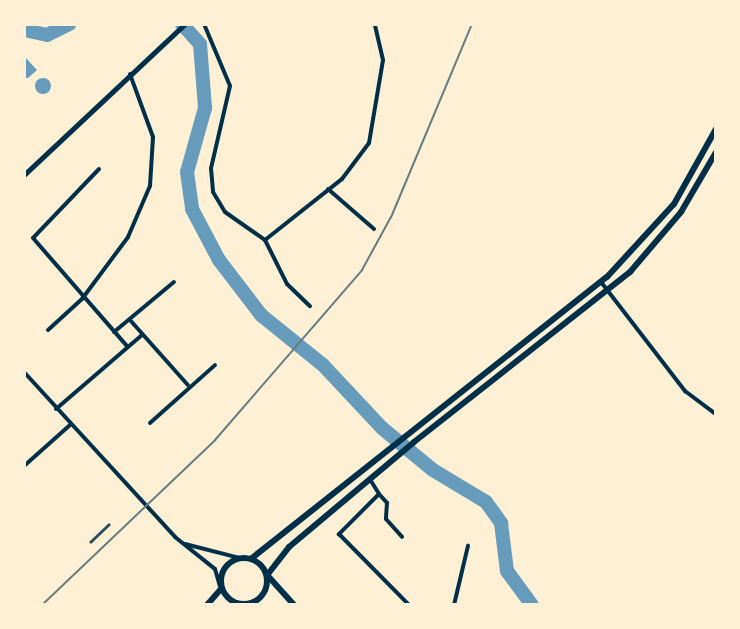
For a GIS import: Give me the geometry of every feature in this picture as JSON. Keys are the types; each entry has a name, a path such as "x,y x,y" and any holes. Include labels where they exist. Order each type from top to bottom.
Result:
{"main road":[{"path":"207,605 220,588 225,572 244,558 252,558 407,433 601,282 659,225 716,129"},
{"path":"251,602 289,547 371,481 414,442 609,291 665,234 716,152"},
{"path":"252,558 294,605"},
{"path":"220,588 226,599 239,605 251,602 258,605"}],"street":[{"path":"24,175 185,24"},
{"path":"204,24 230,86 211,168 213,192 225,212 265,240 287,284 310,306"},
{"path":"265,240 359,161 369,143 383,60 375,24"},
{"path":"48,330 82,299 128,237 155,161 146,111 130,74"},
{"path":"99,169 33,238 82,299 127,346"},
{"path":"328,189 374,229"},
{"path":"114,332 174,282"},
{"path":"601,282 685,391 716,414"},
{"path":"130,320 188,385"},
{"path":"56,409 141,334"},
{"path":"150,423 188,385 215,365"},
{"path":"24,372 70,425 182,543 215,569 220,588"},
{"path":"710,408 716,406"},
{"path":"24,466 70,425"},
{"path":"371,481 387,503 386,519 402,537"},
{"path":"379,494 339,534 409,605"},
{"path":"182,543 244,558"},
{"path":"454,605 468,546"}],"water":[{"path":"24,56 37,70 28,78 24,78"},
{"path":"43,78 49,80 51,86 49,92 43,94 37,92 35,86 37,80"}],"building":[{"path":"109,523 111,525 91,544 89,542"}],"waterway":[{"path":"24,30 47,35 70,24"},
{"path":"182,24 200,44 205,108 187,172 192,209 219,260 261,315 323,365 382,428 433,470 486,502 501,523 507,571 532,605"}],"railway":[{"path":"42,605 215,440 362,270 392,215 472,24"}]}
